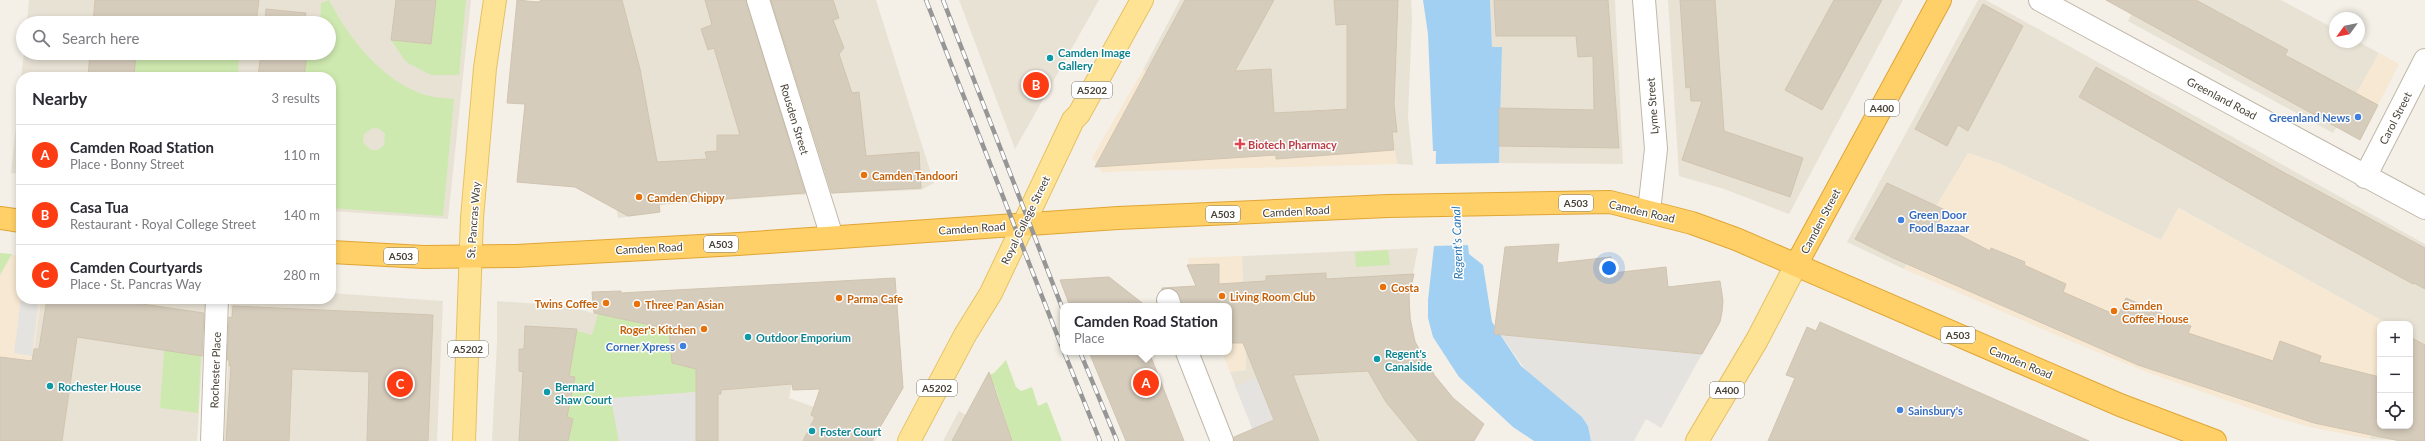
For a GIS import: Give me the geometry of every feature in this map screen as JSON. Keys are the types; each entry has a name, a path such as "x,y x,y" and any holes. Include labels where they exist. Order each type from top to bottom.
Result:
{"highway":[{"name":"Camden Street","path":"1796,265 1940,0"},
{"name":"Camden Road","path":"336,252 470,257 832,237 1025,224 1416,207 1610,202 1649,211 1736,239 2125,407 2215,441"},
{"path":"0,218 16,220"}],"main road":[{"name":"St. Pancras Way","path":"464,441 470,257 485,68 495,0"},
{"name":"Royal College Street","path":"909,441 965,335 991,294 1073,120 1080,114 1142,0"},
{"name":"Camden Street","path":"1697,441 1757,340 1796,265"}],"street":[{"name":"Rousden Street","path":"758,0 832,237"},
{"name":"Lyme Street","path":"1644,0 1656,149 1649,211"},
{"name":"Greenland Road","path":"2040,0 2425,208"},
{"name":"Carol Street","path":"2365,176 2425,60"},
{"name":"Rochester Place","path":"212,441 217,304"},
{"path":"1188,355 1222,441"}],"shaded area":[{"path":"29,0 471,0 448,219 336,211 336,72 22,72 23,60 336,60 336,16 28,16"},
{"path":"574,0 876,0 934,183 921,190 794,195 660,205 658,213 618,218 598,102"},
{"path":"959,0 1099,0 1015,149"},
{"path":"1180,0 1411,0 1412,20 1408,117 1413,165 1397,164 1392,132 1397,131 1394,105 1274,113 1271,69 1155,75 1143,70"},
{"path":"1490,0 1615,0 1623,164 1499,163 1502,47 1492,48"},
{"path":"1668,0 1903,0 1789,214 1724,189 1679,176"},
{"path":"1978,0 1986,0 2425,244 2425,441 2370,439 2377,403 2377,429 2413,429 2413,321 2383,321 2179,208 2161,240 2001,164 1968,153 1904,269 1847,242"},
{"path":"2139,0 2281,0 2329,26 2329,48 2365,48 2365,45 2379,53 2355,98 2333,133 2128,21"},
{"path":"2379,53 2399,64 2360,140 2337,127"},
{"path":"1271,69 1274,113 1394,105 1397,132 1392,132 1397,164 1102,172 1092,158 1143,70 1155,75"},
{"path":"16,126 16,174 11,173"},
{"path":"1968,153 2001,164 2161,240 2178,208 2383,321 2377,321 2377,396 2370,439 2310,427 2274,417 2149,373 2068,340 1904,269 1936,206"},
{"path":"1418,248 1409,295 1412,331 1422,357 1435,376 1453,398 1484,424 1474,441 1257,441 1230,372 1246,370 1242,256"},
{"path":"0,253 16,255 16,304 40,304 34,349 75,354 62,441 0,441"},
{"path":"1242,256 1246,370 1230,372 1223,355 1232,355 1232,303 1224,303 1196,285 1190,273 1188,258"},
{"path":"336,293 443,301 437,441 224,441 231,304 336,304"},
{"path":"497,301 569,306 616,320 740,388 792,384 789,398 836,415 879,434 875,441 492,441 497,342"},
{"path":"20,304 38,304 32,356 14,353"},
{"path":"40,304 206,304 197,441 62,441 75,354 34,349"},
{"path":"1501,335 1702,354 1661,428 1646,419 1634,441 1591,441 1588,426 1583,418 1529,375"},
{"path":"1257,378 1274,420 1253,429 1235,386"},
{"path":"697,392 696,441 619,441 611,398"},
{"path":"959,411 966,415 968,411 984,420 992,441 943,441"}],"green space":[{"path":"329,0 337,15 357,44 382,70 410,89 426,95 454,99 443,216 336,208 336,72 305,72 306,60 336,60 336,16 320,16 321,3","holes":["373,128 380,129 385,134 384,145 378,150 371,150 363,142 364,134"]},
{"path":"436,0 466,0 459,75 431,75 406,62 391,40 431,44"},
{"path":"135,60 239,60 238,72 134,72"},
{"path":"1388,250 1390,265 1356,267 1355,252"},
{"path":"0,253 12,254 0,275"},
{"path":"598,314 669,329 672,363 696,369 697,392 611,399 619,441 568,441 572,419 567,417 575,377 569,376 576,336 571,329 592,335"},
{"path":"164,350 201,356 198,413 160,408"},
{"path":"1006,360 1016,387 1021,391 1032,387 1038,406 1047,402 1062,441 1012,441 995,387 985,381 987,376 994,373"}],"water":[{"name":"Regent's Canal","path":"1423,0 1490,0 1492,47 1502,47 1499,163 1468,245 1469,254 1483,265 1492,322 1521,366 1582,417 1588,426 1591,441 1534,441 1513,427 1459,377 1433,337 1428,318 1428,300 1434,246 1436,151 1433,151 1428,34"}],"pier":[{"path":"1499,163 1499,168 1470,245 1432,246 1435,164"}],"building":[{"path":"95,0 259,0 257,16 94,16"},
{"path":"396,0 436,0 431,44 391,40"},
{"path":"517,0 537,2 543,0 622,0 640,69 657,162 707,159 705,152 717,151 717,135 740,135 714,48 708,50 701,29 712,25 705,0 746,0 805,193 659,204 660,212 628,216 575,187 517,182 525,104 507,103"},
{"path":"771,0 833,0 839,18 833,20 844,48 839,54 852,93 859,92 866,156 919,152 921,188 832,193"},
{"path":"1185,0 1274,0 1235,71 1271,69 1274,113 1347,109 1347,24 1336,25 1334,0 1398,0 1394,105 1397,132 1392,132 1394,150 1276,159 1276,155 1095,167"},
{"path":"1494,0 1608,0 1619,148 1499,146 1499,108 1594,110 1593,56 1578,57 1576,36 1496,36"},
{"path":"1680,0 1715,0 1724,131 1803,158 1790,197 1682,160 1702,101 1691,101 1690,87 1686,88"},
{"path":"1834,0 1882,0 1822,110 1785,90"},
{"path":"2106,0 2196,0 2288,50 2285,55 2378,105 2360,140"},
{"path":"1983,4 2023,26 1968,131 1958,125 1947,146 1915,129"},
{"path":"266,9 306,13 305,16 266,16"},
{"path":"89,60 135,60 134,72 88,72"},
{"path":"260,60 306,60 305,72 259,72"},
{"path":"2096,67 2283,172 2425,248 2425,289 2414,283 2413,284 2289,216 2079,97"},
{"path":"1887,183 1945,210 1938,224 1990,251 1991,248 2025,262 2024,265 2066,284 2063,292 2118,316 2126,298 2191,326 2188,333 2273,361 2280,341 2321,356 2319,362 2377,376 2377,429 2413,429 2413,339 2425,345 2425,441 2400,441 2314,423 2138,365 1891,257 1855,239"},
{"path":"1559,244 1557,263 1611,257 1613,273 1666,267 1668,287 1720,281 1723,301 1720,322 1702,354 1494,334 1505,247"},
{"path":"1219,264 1219,284 1266,281 1266,276 1326,273 1326,279 1414,274 1409,295 1410,318 1415,342 1435,376 1453,398 1484,424 1474,441 1418,441 1386,402 1368,371 1293,375 1319,441 1234,441 1234,437 1274,420 1243,343 1232,343 1232,303 1181,303 1176,290 1170,288 1162,290 1162,288 1196,286 1187,265"},
{"path":"1109,277 1142,303 1069,303 1060,280"},
{"path":"895,278 903,388 872,441 803,441 815,417 811,415 820,389 793,390 792,384 721,390 721,394 718,394 718,441 696,441 696,369 672,363 669,329 594,313 592,292 621,291 621,293"},
{"path":"46,304 142,304 204,313 202,356 77,337 62,441 0,441 0,357 32,361 34,349 39,349"},
{"path":"233,306 433,315 428,441 367,441 369,372 292,369 289,441 226,441 231,366 229,366 229,360 227,360 229,317 232,318"},
{"name":"Sainsbury's","path":"1820,322 2089,441 1768,441 1795,378 1786,375 1807,327 1816,331"},
{"name":"Bernard Shaw Court","path":"525,326 577,329 569,376 575,377 567,417 573,419 568,441 519,441 523,372 519,371 519,349 524,349"},
{"path":"1090,355 1150,355 1184,441 1126,441"},
{"path":"989,372 1012,441 952,441 968,411"}],"railway":[{"path":"926,0 1060,342"},
{"path":"943,0 1060,303"},
{"path":"1065,355 1100,441"},
{"path":"1081,355 1117,441"}],"place":[{"name":"Camden Image Gallery","path":"1050,58"},
{"name":"Casa Tua","path":"1036,85"},
{"name":"Greenland News","path":"2358,117"},
{"name":"Biotech Pharmacy","path":"1240,144"},
{"name":"Camden Tandoori","path":"864,175"},
{"name":"Camden Chippy","path":"639,197"},
{"name":"Green Door Food Bazaar","path":"1901,220"},
{"name":"Costa","path":"1383,287"},
{"name":"Living Room Club","path":"1222,296"},
{"name":"Parma Cafe","path":"839,298"},
{"name":"Twins Coffee","path":"606,303"},
{"name":"Three Pan Asian","path":"637,304"},
{"name":"Camden Coffee House","path":"2114,311"},
{"name":"Roger's Kitchen","path":"704,329"},
{"name":"Outdoor Emporium","path":"748,337"},
{"name":"Corner Xpress","path":"683,346"},
{"name":"Regent's Canalside","path":"1377,359"},
{"name":"Camden Road Station","path":"1146,383"},
{"name":"Camden Courtyards","path":"400,384"},
{"name":"Rochester House","path":"50,386"},
{"name":"Bernard Shaw Court","path":"547,392"},
{"name":"Sainsbury's","path":"1900,410"},
{"name":"Foster Court","path":"812,431"}]}
